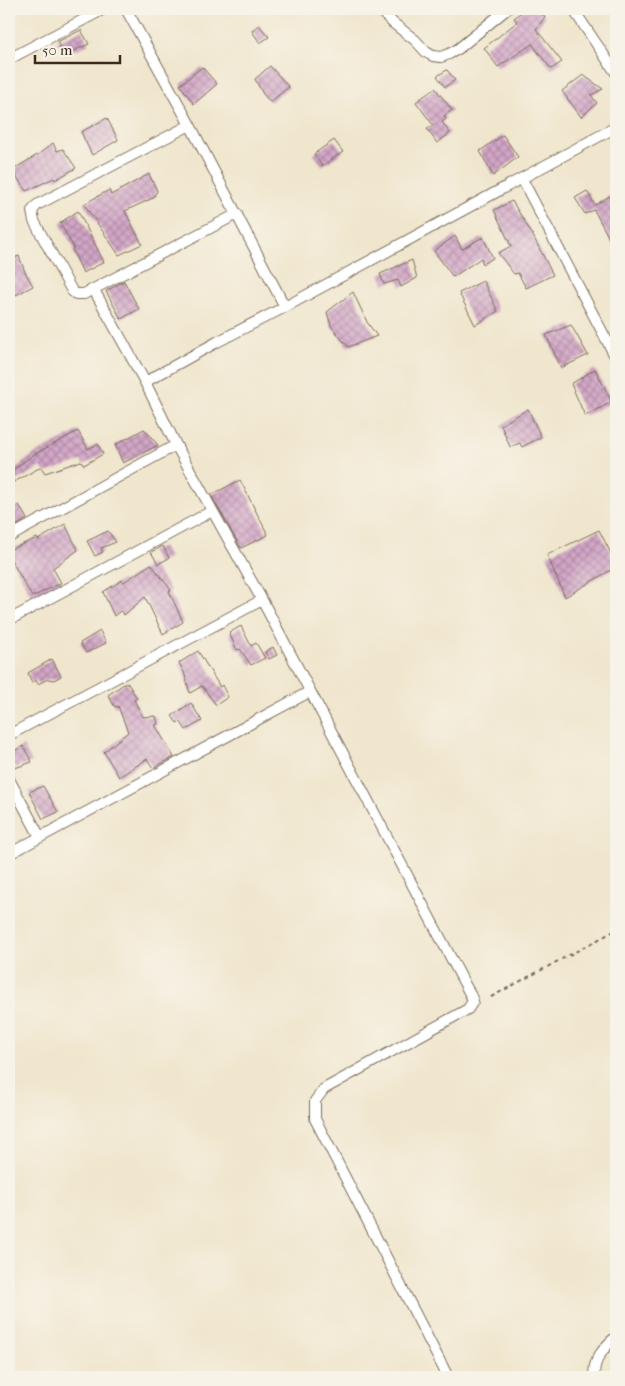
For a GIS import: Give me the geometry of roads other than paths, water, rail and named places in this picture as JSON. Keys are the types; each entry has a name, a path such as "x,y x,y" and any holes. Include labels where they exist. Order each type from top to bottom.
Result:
{"street":[{"path":"9,59 104,9"},
{"path":"126,9 190,125 285,307"},
{"path":"379,9 426,52 433,56 441,57 458,49 507,9"},
{"path":"573,9 616,73"},
{"path":"190,125 37,205 32,212 34,221 72,291 76,294 84,294 237,214"},
{"path":"145,382 616,127"},
{"path":"522,179 616,358"},
{"path":"94,290 145,382 176,445 262,600 470,994 472,1001 468,1009 324,1089 315,1101 315,1119 448,1377"},
{"path":"9,537 176,445"},
{"path":"9,620 212,511"},
{"path":"9,735 262,600"},
{"path":"9,854 309,692"},
{"path":"9,780 40,837"},
{"path":"595,1377 594,1372 600,1354 616,1337"}]}
